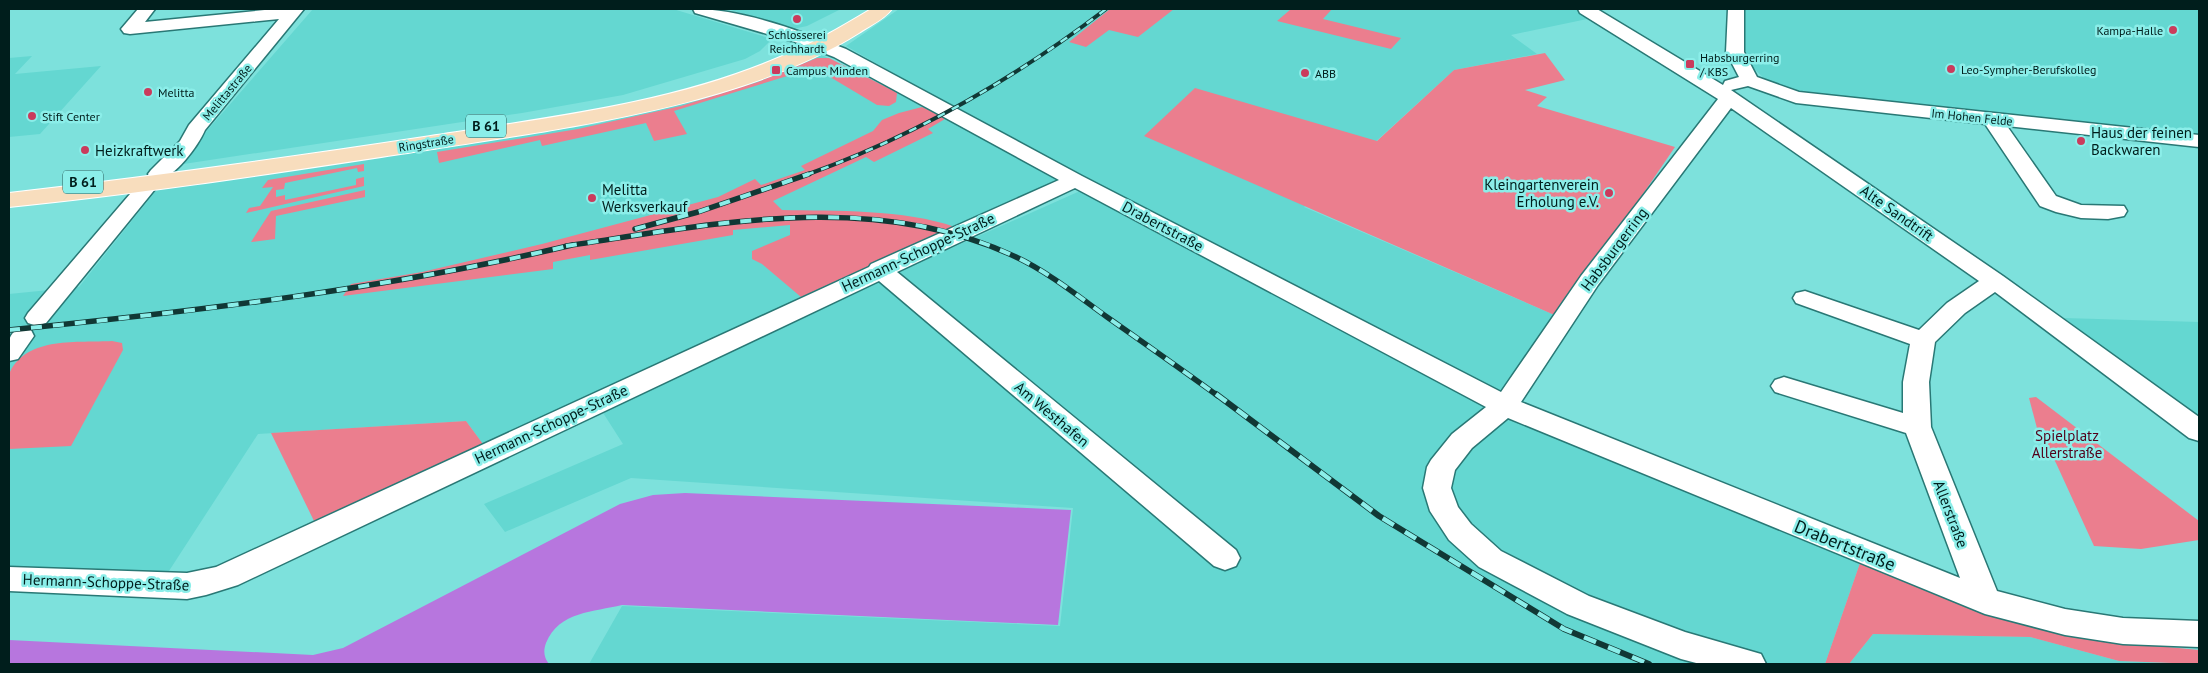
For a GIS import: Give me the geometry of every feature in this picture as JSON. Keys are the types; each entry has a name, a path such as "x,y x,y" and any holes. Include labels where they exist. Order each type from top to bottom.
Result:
{"main road":[{"name":"Ringstraße","path":"813,42 865,9"},
{"name":"Ringstraße","path":"9,200 154,179 577,110 714,75 813,42 883,9"},
{"name":"Ringstraße","path":"9,189 154,179"}],"street":[{"path":"147,9 130,29 294,10"},
{"name":"Drabertstraße","path":"700,9 813,42 933,102 1075,180 1505,406 1984,601 2065,622 2123,631 2199,634"},
{"name":"Alte Sandtrift","path":"1586,9 1722,93 1995,281 2199,431"},
{"path":"1722,93 1748,80 1748,75 1735,52 1736,9"},
{"name":"Melittastraße","path":"23,336 154,179 189,144 196,129 294,10"},
{"name":"Im Hohen Felde","path":"1748,80 1796,97 2199,141"},
{"name":"Habsburgerring","path":"1505,406 1589,281 1722,93"},
{"path":"1992,119 2048,201 2060,208 2107,213 2116,211"},
{"name":"Hermann-Schoppe-Straße","path":"9,579 187,586 206,583 227,576 879,269 1075,180"},
{"name":"Am Westhafen","path":"879,269 1225,558"},
{"path":"1805,298 1923,340 1956,308 1995,281"},
{"name":"Allerstraße","path":"1923,340 1916,382 1917,427 1984,601"},
{"path":"1784,386 1917,427"},
{"path":"1505,406 1462,442 1441,468 1437,488 1445,511 1460,532 1490,559 1578,605 1681,645 1749,664"}],"shaded area":[{"name":"Melitta","path":"313,9 673,9 772,39 760,51 745,59 623,95 522,113 177,165"},
{"path":"728,9 841,9 807,26 793,29"},
{"path":"899,9 1576,9 1592,18 1511,35 1537,54 1454,70 1304,207 1559,317 1501,400 1079,180 846,46"},
{"name":"Leo-Sympher-Berufskolleg","path":"1745,9 2199,9 2199,137 1795,93 1769,83 1749,64 1742,52"},
{"path":"822,55 1067,179 483,444 466,421 258,434 167,574 9,567 9,294 79,287 158,188 597,124 733,90"},
{"path":"32,56 15,74 101,66 40,134 9,137 9,58"},
{"path":"1080,191 1469,397 1860,563 1825,664 589,664 622,606 1060,626 1073,508 631,478 505,532 484,504 623,444 598,405"},
{"path":"2064,318 2199,322 2199,418"},
{"path":"685,493 1071,510 1058,625 622,605 578,615 559,625 552,632 545,646 544,654 549,664 9,664 9,640 313,655 343,648 620,504 653,495"},
{"path":"1873,634 2030,637 2119,661 2182,664 1849,664"}],"green space":[{"path":"1110,9 1174,9 1138,37 1109,30 1086,47 1069,42"},
{"path":"1291,9 1332,9 1323,19 1401,38 1391,49 1277,21"},
{"path":"1545,53 1565,80 1525,90 1547,97 1537,106 1675,147 1559,317 1144,136 1195,88 1377,141 1454,70"},
{"path":"817,58 829,58 892,90 897,93 896,102 889,106 877,105 820,71 810,69 674,111 687,134 654,141 646,123 542,146 540,140 439,163 437,152 578,129 681,106 758,82"},
{"path":"922,107 943,116 945,119 928,129 933,133 874,162 866,157 773,201 782,210 892,214 935,221 955,227 801,297 762,264 752,259 752,251 790,235 790,225 733,230 733,235 590,260 590,255 553,262 553,269 343,296 351,284 422,272 542,244 718,197 755,179 761,185 805,170 801,166 873,131 882,120"},
{"path":"364,164 364,171 358,172 357,168 285,183 284,189 276,190 276,197 285,195 285,200 356,185 356,179 364,177 364,186 246,213 249,208 260,206 273,187 262,188 268,180"},
{"path":"365,190 365,197 276,216 275,239 251,242 271,211"},
{"path":"112,341 122,343 123,350 71,446 9,449 7,397 9,377 18,360 28,352 55,344"},
{"name":"Spielplatz Allerstraße","path":"2036,397 2199,521 2199,540 2141,549 2094,546 2056,463 2038,432 2029,398"},
{"path":"466,421 483,444 315,523 271,433"},
{"path":"1860,563 1987,612 2116,642 2199,650 2199,664 2119,661 2030,637 1873,634 1849,664 1825,664"}],"railway":[{"path":"806,175 886,142 962,104 1036,59 1106,9"},
{"path":"635,229 698,212 809,174"},
{"path":"571,245 736,222 793,218 850,218 906,224 962,236 1016,257 1040,270 1218,396"},
{"path":"9,330 151,315 292,297 432,274 571,245"},
{"path":"566,246 571,245"},
{"path":"1216,394 1379,516 1564,629 1649,664"}],"place":[{"name":"Schlosserei Reichhardt","path":"797,19"},
{"name":"Kampa-Halle","path":"2173,30"},
{"name":"Habsburgerring / KBS","path":"1690,64"},
{"name":"Leo-Sympher-Berufskolleg","path":"1951,69"},
{"name":"Campus Minden","path":"776,70"},
{"name":"ABB","path":"1305,73"},
{"name":"Melitta","path":"148,92"},
{"name":"Stift Center","path":"32,116"},
{"name":"Haus der feinen Backwaren","path":"2081,141"},
{"name":"Heizkraftwerk","path":"85,150"},
{"name":"Kleingartenverein Erholung e.V.","path":"1609,193"},
{"name":"Melitta Werksverkauf","path":"592,198"}]}
